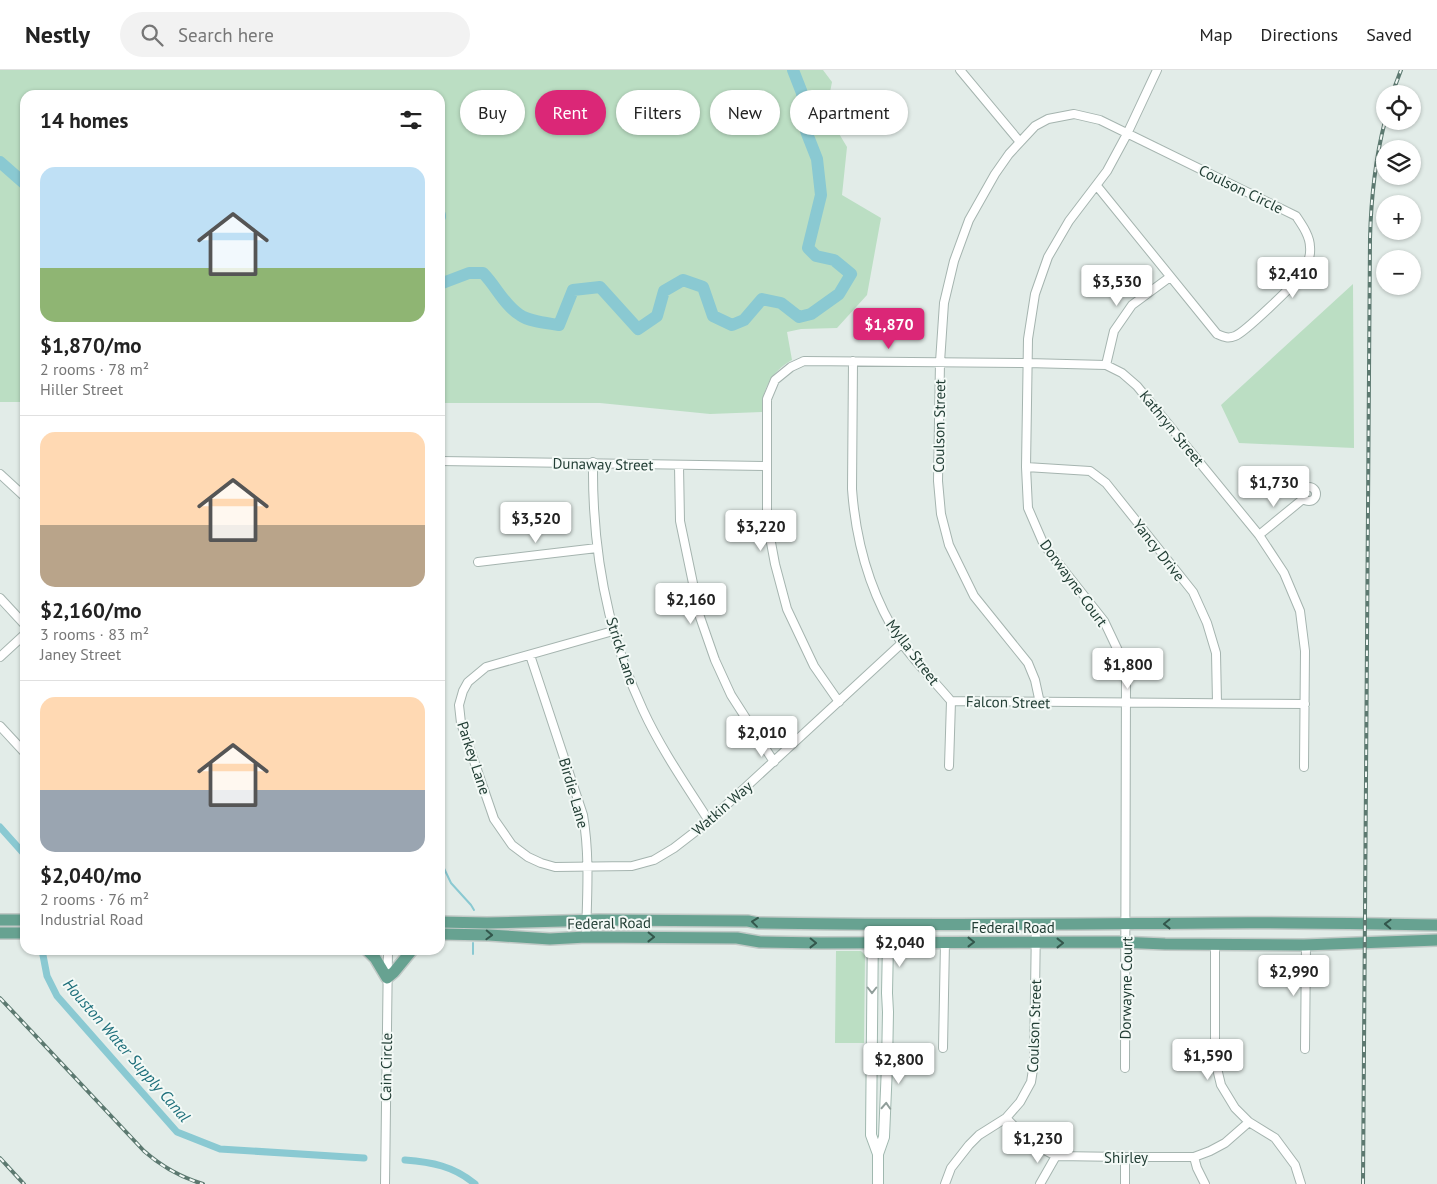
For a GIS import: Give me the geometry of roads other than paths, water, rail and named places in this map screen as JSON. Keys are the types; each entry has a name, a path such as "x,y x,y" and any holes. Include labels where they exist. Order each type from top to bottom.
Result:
{"main road":[{"path":"0,920 20,920"},
{"name":"Federal Road","path":"445,922 587,920 874,924 1304,923 1437,925"},
{"path":"726,938 727,921"},
{"path":"1215,923 1216,944"},
{"path":"1304,923 1305,945"},
{"path":"0,934 20,933"},
{"name":"Federal Road","path":"445,934 550,939 586,937 737,938 760,942 873,943 1126,942 1305,945 1437,940"},
{"path":"372,955 387,978 408,955"}],"street":[{"path":"960,70 1020,142"},
{"name":"Dorwayne Court","path":"1125,1068 1126,678 1122,659 1104,621 1044,546 1028,508 1026,467 1027,363 1030,319 1041,274 1058,238 1082,203 1107,172 1157,70"},
{"name":"Coulson Street","path":"1040,703 1035,680 1028,663 974,596 949,545 941,514 938,481 940,362 944,303 962,236 978,203 995,174 1034,126 1048,119 1074,114 1100,120 1127,134"},
{"name":"Coulson Circle","path":"1097,186 1217,334 1226,338 1237,336 1244,330 1299,278 1307,265 1310,247 1305,230 1296,216 1127,134"},
{"path":"1106,365 1114,330 1132,306 1170,277"},
{"name":"Kathryn Street","path":"766,466 767,399 775,380 791,367 804,361 1106,365 1122,373 1137,386 1259,535 1284,573 1300,611 1305,651 1304,767"},
{"name":"Mylla Street","path":"853,361 852,489 860,547 876,596 902,643 951,701"},
{"name":"Dunaway Street","path":"445,461 766,466"},
{"name":"Strick Lane","path":"593,462 592,499 596,548 613,631 643,710 669,760 709,821"},
{"path":"679,466 680,521 700,617 715,660 732,695 774,762"},
{"path":"766,466 767,521 775,564 787,609 814,666 839,702"},
{"name":"Yancy Drive","path":"1026,467 1090,471 1106,483 1193,592 1207,623 1216,653 1217,703"},
{"path":"0,474 20,492"},
{"path":"1259,535 1303,498"},
{"path":"478,562 596,548"},
{"path":"0,598 20,620"},
{"name":"Parkey Lane","path":"613,631 486,667 472,678 463,691 459,710 461,723 494,819 512,845 528,857 555,867 616,867"},
{"path":"0,657 20,639"},
{"name":"Watkin Way","path":"616,867 632,866 654,860 674,848 709,821 902,643"},
{"name":"Birdie Lane","path":"530,655 583,815 588,868 586,937"},
{"path":"949,766 951,701"},
{"name":"Falcon Street","path":"951,701 1305,704"},
{"path":"0,726 20,748"},
{"name":"Coulson Street","path":"945,1184 958,1157 979,1135 1006,1118 1020,1102 1031,1082 1034,1063 1036,923"},
{"path":"874,924 871,1135 878,1154"},
{"path":"878,1184 878,1154 884,1136 888,1066 888,943 886,924"},
{"path":"943,1048 945,942"},
{"path":"1216,944 1215,1060 1222,1085 1230,1100 1249,1122 1275,1138 1295,1165 1301,1184"},
{"path":"1305,945 1305,1049"},
{"name":"Cain Circle","path":"385,1184 388,955"},
{"path":"872,1065 888,1066"},
{"name":"Shirley","path":"1006,1118 1031,1144 1056,1156 1125,1158 1194,1157 1225,1143 1249,1122"},
{"path":"1040,1184 1056,1156"},
{"path":"1194,1157 1196,1168 1205,1184"},
{"path":"1125,1158 1125,1184"}],"waterway":[{"path":"445,282 469,273 483,273 514,311 534,321 559,325 573,290 600,287 638,329 657,316 664,291 683,280 703,287 713,316 732,325 744,320 762,299 781,303 799,317 811,314 839,294 851,274 834,260 816,256 808,248 821,195 817,159 806,131 802,93 793,70"},
{"path":"0,162 20,180"},
{"name":"Houston Water Supply Canal","path":"0,827 20,849"},
{"path":"445,870 451,883 474,910"},
{"path":"473,943 473,954"},
{"name":"Houston Water Supply Canal","path":"43,955 47,976 57,996 177,1132 220,1149 364,1158"},
{"name":"Houston Water Supply Canal","path":"405,1160 442,1166 459,1173 475,1184"}],"railway":[{"path":"1395,85 1401,70"},
{"path":"1363,1184 1370,239 1374,180 1383,130"},
{"path":"0,998 144,1151 157,1162 171,1170 203,1184"},
{"path":"0,1158 24,1184"}]}
